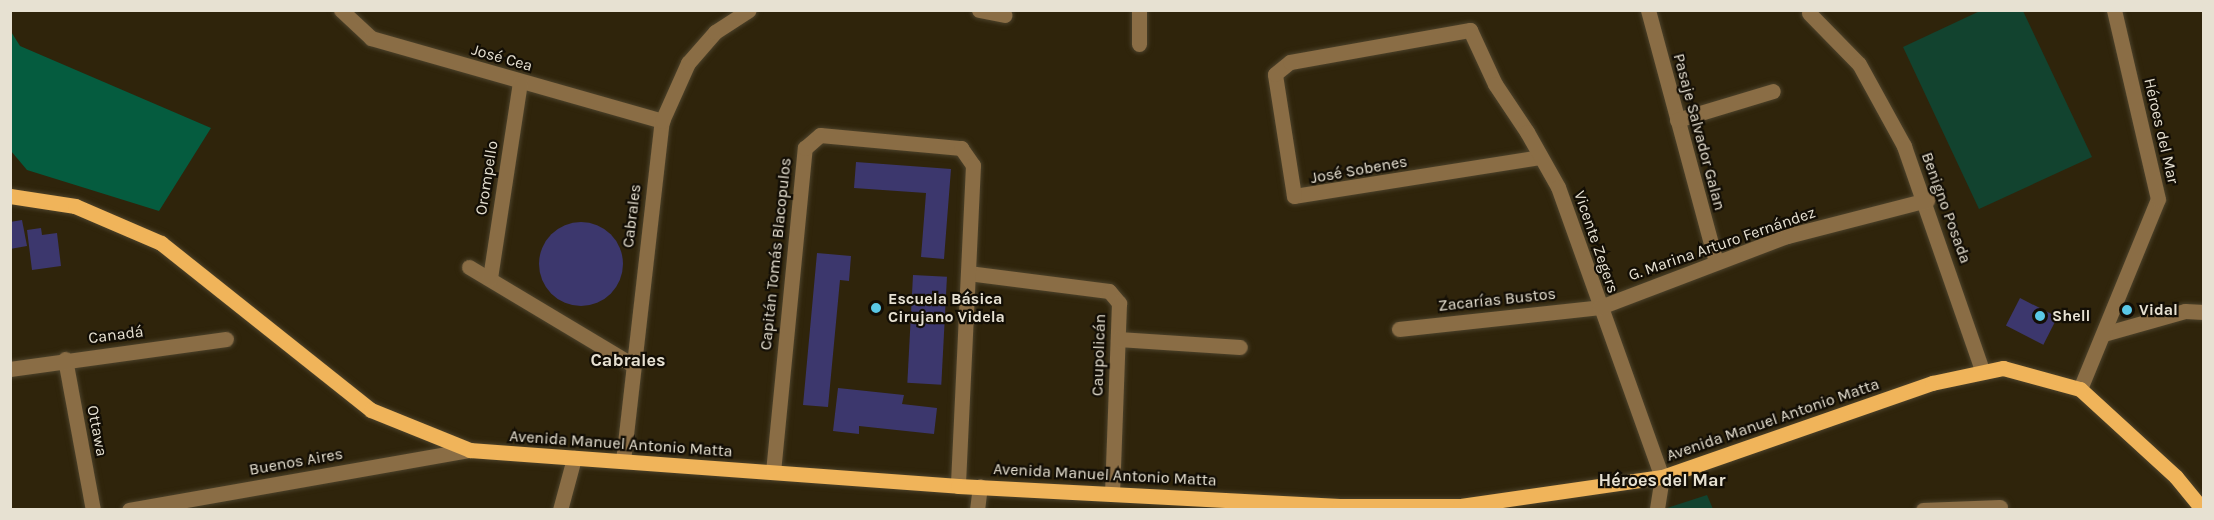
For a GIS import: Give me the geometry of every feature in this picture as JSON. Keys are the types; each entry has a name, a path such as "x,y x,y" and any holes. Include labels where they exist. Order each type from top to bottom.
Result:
{"main road":[{"name":"Avenida Manuel Antonio Matta","path":"11,196 75,206 161,243 206,273 371,410 470,450 958,486 1339,506 1460,506 1662,477 1982,370 2028,371 2080,389 2176,477 2203,510"}],"street":[{"name":"José Cea","path":"341,10 371,38 520,83 662,121"},
{"name":"Cabrales","path":"623,461 631,364 662,121 688,63 714,32 749,10"},
{"path":"979,10 1005,15"},
{"path":"1139,10 1139,44"},
{"name":"Pasaje Salvador Galan","path":"1648,10 1716,262"},
{"name":"Héroes del Mar","path":"2080,389 2107,333 2158,199 2114,10"},
{"name":"Benigno Posada","path":"1809,14 1858,64 1927,200 1982,370"},
{"name":"José Sobenes","path":"1470,30 1278,67 1275,82 1289,189 1294,196 1312,196 1540,157"},
{"name":"Vicente Zegers","path":"1470,30 1558,187 1662,477"},
{"name":"Orompello","path":"490,278 520,83"},
{"path":"1677,120 1773,91"},
{"name":"Capitán Tomás Blacopulos","path":"772,472 805,148 820,135 961,148 973,165 958,486"},
{"name":"G. Marina Arturo Fernández","path":"1600,307 1787,237 1927,200"},
{"path":"469,267 631,364"},
{"name":"Caupolicán","path":"968,273 1109,291 1119,303 1112,493"},
{"name":"Zacarías Bustos","path":"1399,329 1600,307"},
{"path":"2107,333 2185,311 2204,312"},
{"name":"Canadá","path":"10,369 65,359 226,339"},
{"path":"1118,339 1240,347"},
{"name":"Ottawa","path":"65,359 93,510"},
{"name":"Buenos Aires","path":"129,510 470,450"},
{"path":"560,510 574,458"},
{"path":"1657,510 1662,477"},
{"path":"977,510 980,486"},
{"path":"1923,510 2000,507"}],"green space":[{"path":"1982,10 2023,11 2092,157 1979,209 1903,47"},
{"path":"10,30 20,46 211,128 159,211 27,170 11,151"},
{"path":"1707,495 1713,509 1666,509 1667,508"}],"building":[{"path":"856,162 951,169 944,259 921,257 926,193 854,188"},
{"path":"22,220 27,246 10,249 10,222"},
{"path":"573,222 589,222 605,229 616,240 623,256 620,280 611,294 589,306 573,306 557,299 546,288 539,272 539,256 546,240 557,229"},
{"path":"41,228 42,235 57,233 61,266 32,270 27,230"},
{"path":"817,253 851,256 849,281 840,280 828,407 803,405"},
{"path":"913,275 947,277 941,385 907,383"},
{"path":"2020,298 2057,317 2043,345 2006,326"},
{"path":"838,388 904,395 902,404 937,408 934,434 859,426 859,434 833,431"}],"place":[{"name":"Escuela Básica Cirujano Videla","path":"876,308"},
{"name":"Vidal","path":"2127,310"},
{"name":"Shell","path":"2040,316"}],"district":[{"name":"Cabrales","path":"628,360"},
{"name":"Héroes del Mar","path":"1662,480"}]}
